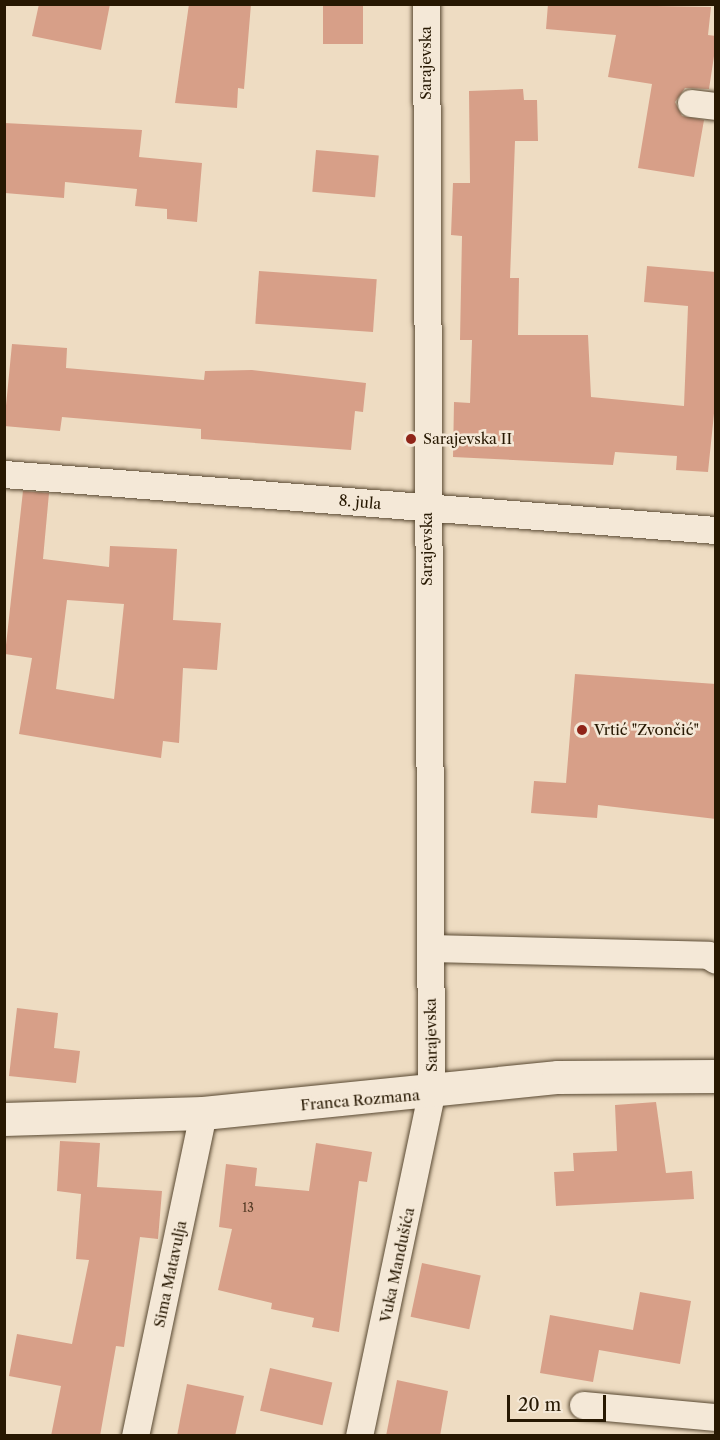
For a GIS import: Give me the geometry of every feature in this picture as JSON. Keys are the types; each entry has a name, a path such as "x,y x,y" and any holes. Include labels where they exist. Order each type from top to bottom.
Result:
{"street":[{"name":"Sarajevska","path":"426,4 426,507 431,1094"},
{"name":"8. jula","path":"4,474 716,530"},
{"path":"430,948 708,955 716,960"},
{"name":"Franca Rozmana","path":"4,1119 203,1113 431,1094 558,1077 716,1076"},
{"name":"Vuka Mandušića","path":"359,1436 431,1094"},
{"name":"Sima Matavulja","path":"135,1436 203,1113"},
{"path":"583,1405 716,1417"}],"building":[{"path":"39,4 110,4 101,50 32,36"},
{"path":"189,4 251,4 244,89 238,88 237,108 175,103"},
{"path":"323,4 363,4 363,44 323,44"},
{"path":"548,4 711,7 708,35 716,36 716,43 709,89 685,88 675,102 682,116 704,120 694,177 638,168 652,84 608,77 616,35 546,29"},
{"path":"523,89 524,100 537,100 538,141 515,141 510,278 519,278 518,335 588,335 591,397 684,406 688,306 644,302 647,266 716,272 716,394 708,472 676,470 677,456 615,452 613,465 453,457 454,402 470,403 472,340 460,340 462,236 451,235 453,183 470,183 469,91"},
{"path":"4,123 142,130 139,157 202,163 197,222 167,219 167,209 135,206 137,189 65,182 64,198 5,193"},
{"path":"316,150 379,155 375,197 312,192"},
{"path":"259,271 377,279 373,332 255,324"},
{"path":"12,344 67,348 66,368 204,380 205,371 252,370 366,383 363,412 355,411 351,450 201,439 201,429 62,417 60,431 4,426"},
{"path":"23,491 49,493 43,559 109,567 110,546 177,549 173,620 221,623 217,670 183,668 179,743 163,741 161,758 19,734 32,658 5,654","holes":["67,600 124,604 114,699 56,689"]},
{"path":"575,674 716,684 716,819 598,805 597,818 531,813 534,781 566,783"},
{"path":"17,1008 58,1013 54,1048 80,1051 76,1083 9,1076"},
{"path":"656,1102 666,1173 692,1171 694,1199 556,1206 554,1172 574,1171 573,1153 617,1151 615,1105"},
{"path":"60,1141 100,1143 97,1187 162,1191 158,1239 140,1237 124,1347 116,1346 100,1436 51,1436 61,1386 9,1376 17,1334 72,1344 89,1260 76,1259 81,1194 57,1191"},
{"path":"316,1143 372,1152 367,1182 359,1181 339,1332 312,1327 314,1318 271,1309 272,1303 218,1290 232,1229 219,1227 226,1164 257,1168 255,1186 309,1191"},
{"path":"422,1263 481,1275 469,1329 411,1317"},
{"path":"640,1292 691,1301 680,1364 599,1350 593,1382 540,1373 550,1315 633,1330"},
{"path":"270,1368 332,1382 322,1425 260,1411"},
{"path":"397,1380 448,1391 440,1436 386,1436"},
{"path":"187,1384 244,1396 235,1436 177,1436"}],"place":[{"name":"Sarajevska II","path":"411,439"},
{"name":"Vrtić \"Zvončić\"","path":"582,730"}]}
